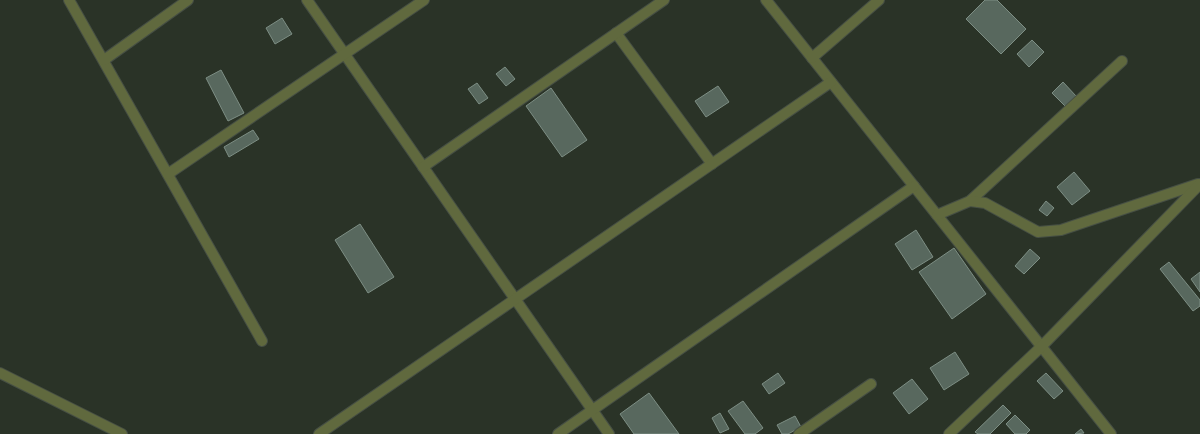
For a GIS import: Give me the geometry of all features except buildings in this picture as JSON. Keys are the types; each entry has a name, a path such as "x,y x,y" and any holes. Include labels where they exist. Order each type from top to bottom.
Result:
{"street":[{"path":"69,0 262,341"},
{"path":"104,60 188,0"},
{"path":"307,0 609,434"},
{"path":"168,174 424,0"},
{"path":"423,167 664,0"},
{"path":"766,0 1111,434"},
{"path":"812,58 879,0"},
{"path":"616,33 712,164"},
{"path":"937,215 970,201 1122,61"},
{"path":"319,434 832,82"},
{"path":"970,201 985,203 1038,232 1061,230 1200,184"},
{"path":"955,432 1041,347 1200,184"},
{"path":"558,434 914,186"},
{"path":"0,373 122,434"},
{"path":"799,434 871,384"}]}
